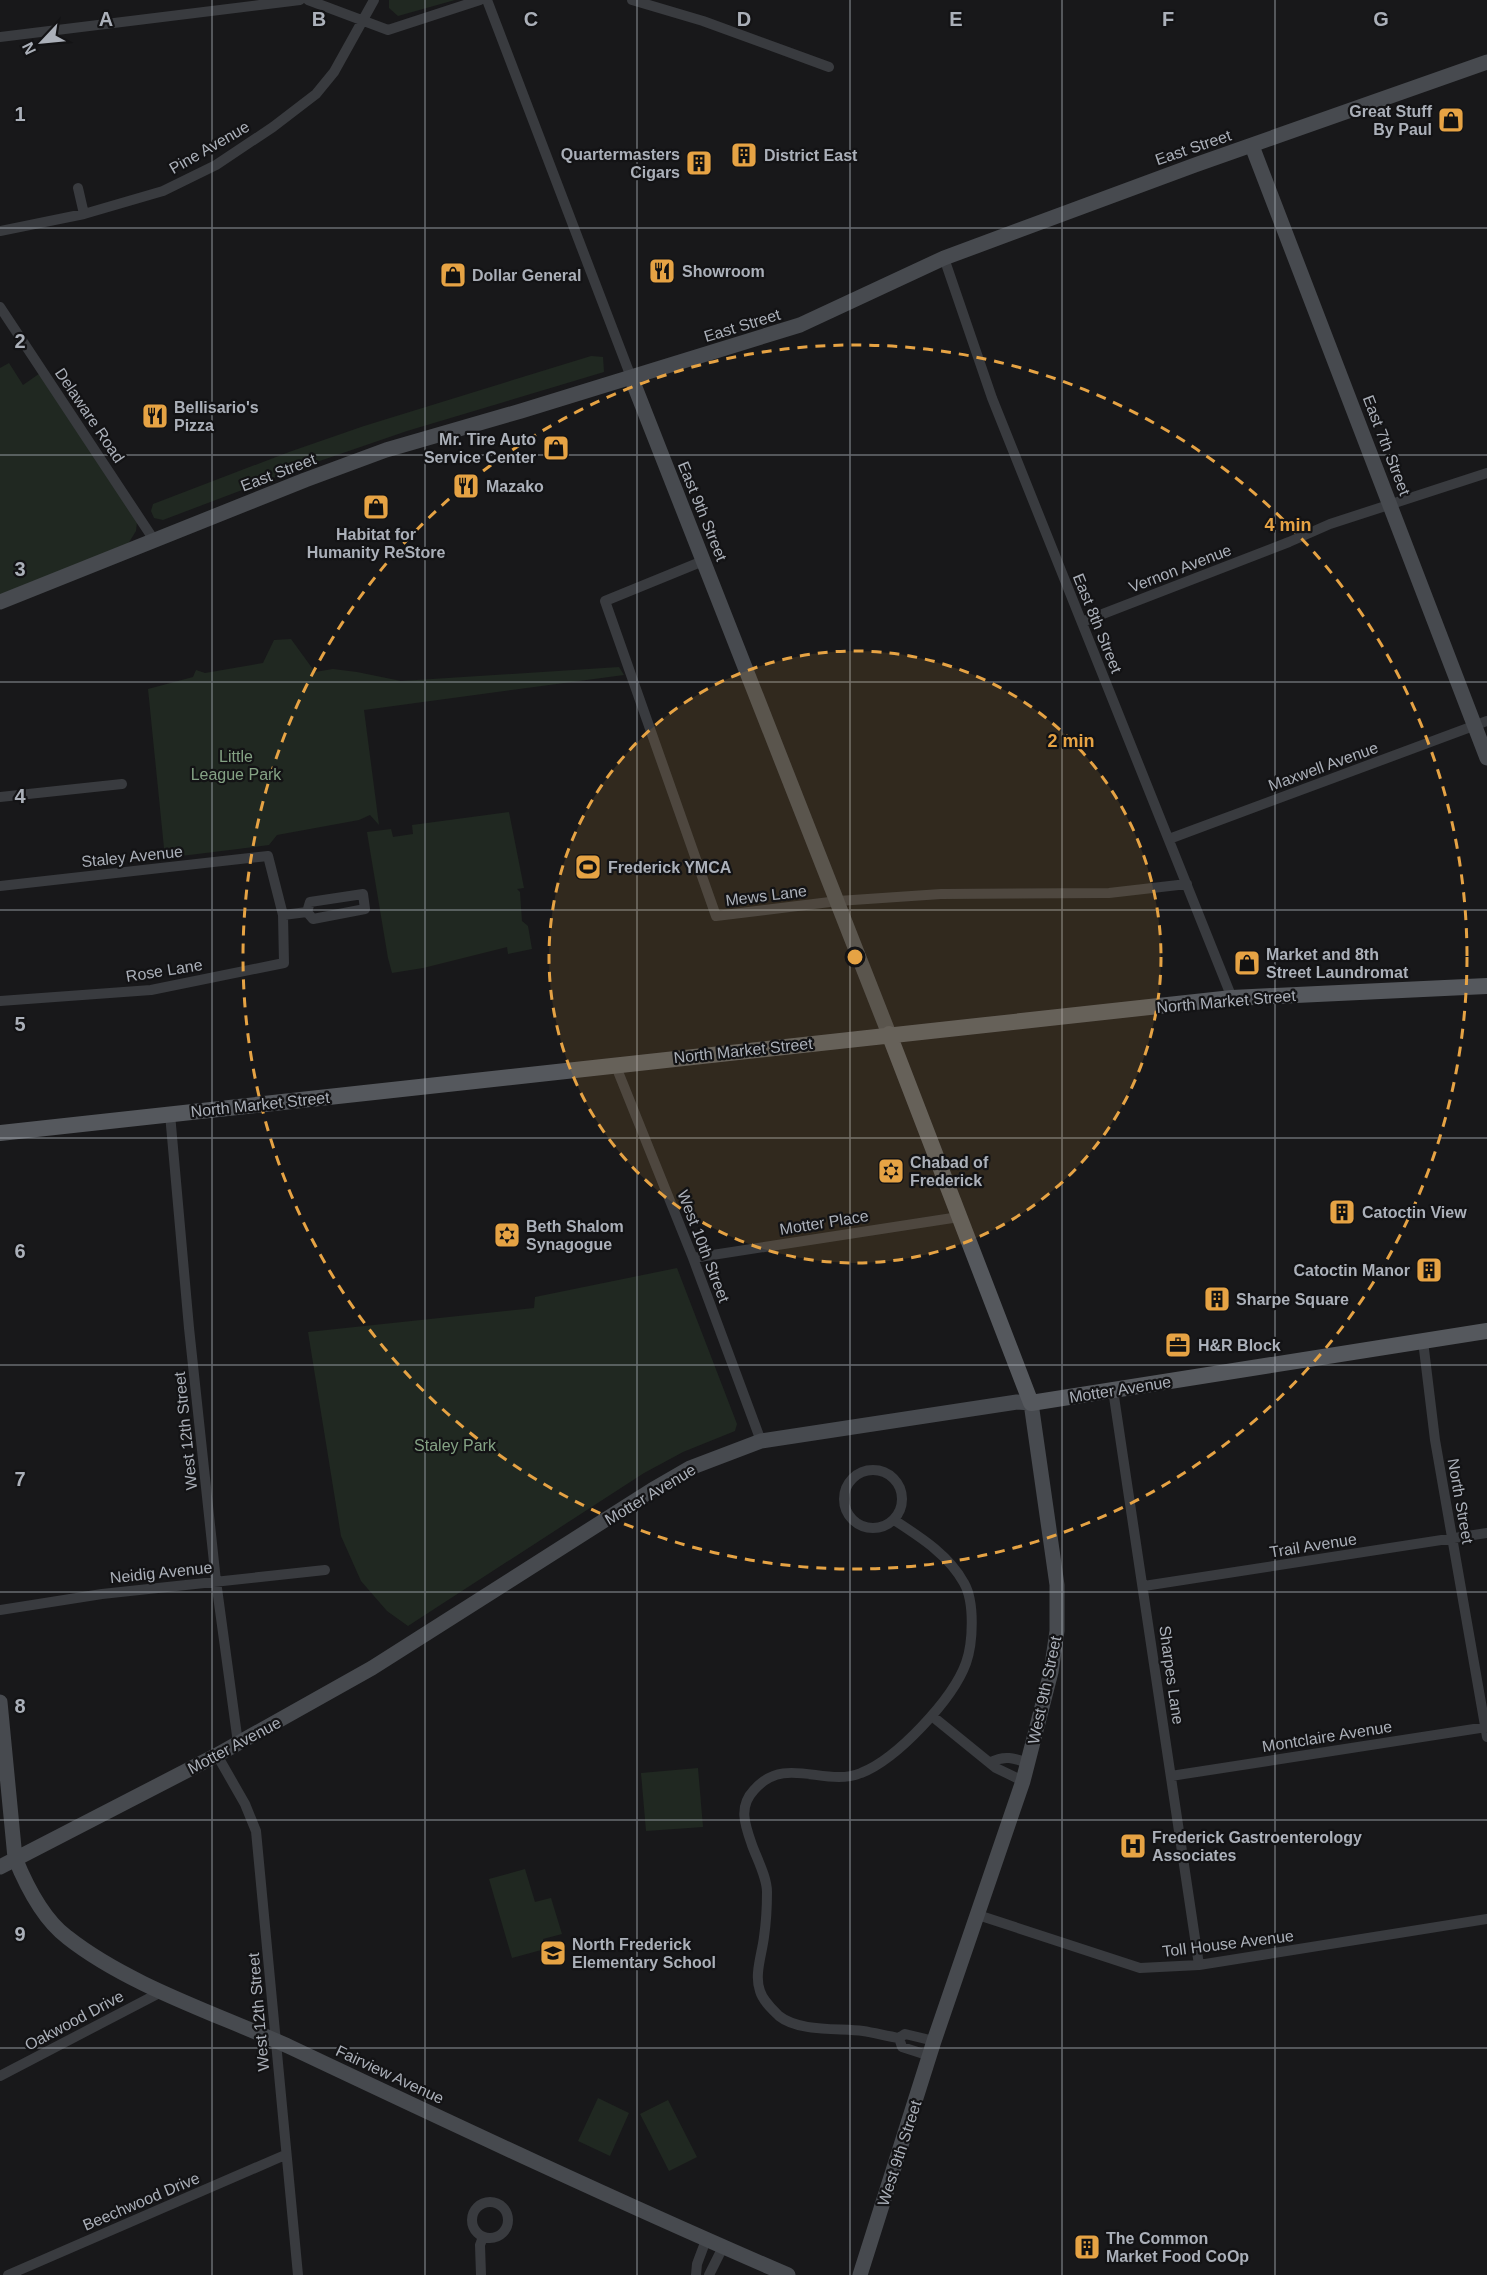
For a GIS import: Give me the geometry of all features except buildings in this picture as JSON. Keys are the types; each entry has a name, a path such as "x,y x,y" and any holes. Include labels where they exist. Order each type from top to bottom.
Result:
{"main road":[{"name":"East Street","path":"0,602 386,450 800,325 944,258 1487,62"},
{"name":"East 7th Street","path":"1252,146 1390,505 1481,723 1487,758"},
{"name":"East 9th Street","path":"631,377 890,1034"},
{"name":"North Market Street","path":"0,1133 1232,998 1487,986"},
{"name":"West 9th Street","path":"860,2275 932,2049 1023,1781 1051,1672 1057,1630 1057,1585 1030,1403 890,1034"},
{"name":"Motter Avenue","path":"0,1867 217,1755 398,1653 690,1468 761,1441 1006,1404 1030,1403 1487,1331"},
{"name":"Fairview Avenue","path":"0,1702 15,1858 22,1877 39,1905 65,1936 106,1964 163,1991 706,2240 788,2275"}],"street":[{"path":"0,37 300,0"},
{"path":"308,0 388,30 480,0"},
{"name":"Pine Avenue","path":"0,231 84,214 163,190 216,165 273,127 316,94 334,72 374,0"},
{"name":"East 9th Street","path":"487,0 631,377"},
{"path":"632,0 703,21 830,66"},
{"path":"78,188 84,214"},
{"name":"East 8th Street","path":"944,258 992,398 1232,998"},
{"name":"Delaware Road","path":"0,307 154,540"},
{"name":"Vernon Avenue","path":"1082,622 1330,524 1487,473"},
{"name":"Mews Lane","path":"703,561 604,601 716,916 838,902 941,894 1109,893 1187,884"},
{"name":"Maxwell Avenue","path":"1169,839 1481,723"},
{"path":"0,797 122,784"},
{"name":"Staley Avenue","path":"0,886 268,856 283,915"},
{"path":"363,894 365,909 312,919 307,912 310,902 363,894"},
{"path":"283,915 307,912"},
{"name":"Rose Lane","path":"0,1001 151,990 284,963 283,915"},
{"name":"West 10th Street","path":"615,1064 693,1258 761,1441"},
{"name":"West 12th Street","path":"170,1114 189,1328 216,1581 238,1743"},
{"name":"Motter Place","path":"693,1258 959,1217"},
{"name":"North Street","path":"1423,1341 1435,1440 1486,1730"},
{"name":"Sharpes Lane","path":"1113,1390 1199,1965"},
{"path":"882,1471 898,1483 903,1502 894,1520 878,1528 860,1525 852,1519 844,1502 848,1485 854,1477 863,1472 882,1471"},
{"path":"894,1520 930,1543 964,1583 969,1598 972,1637 966,1664 950,1693 932,1716 892,1754 864,1772 841,1778 795,1772 766,1779 749,1796 744,1805 744,1812 746,1825 768,1889 758,1981 764,1999 782,2018 808,2027 864,2031 899,2038 905,2034 932,2049"},
{"name":"Trail Avenue","path":"1144,1586 1487,1533"},
{"name":"Neidig Avenue","path":"0,1610 102,1594 325,1570"},
{"path":"932,1716 1005,1774 1023,1781"},
{"name":"Montclaire Avenue","path":"1171,1776 1486,1730"},
{"name":"West 12th Street","path":"217,1755 245,1804 256,1832 298,2275"},
{"path":"991,1762 999,1758 1011,1757 1028,1763"},
{"name":"Toll House Avenue","path":"978,1915 1140,1968 1199,1965 1487,1919"},
{"name":"Oakwood Drive","path":"0,2076 163,1991"},
{"name":"Beechwood Drive","path":"8,2275 285,2155"},
{"path":"481,2275 480,2245 483,2237"},
{"path":"696,2275 697,2264 706,2240"},
{"path":"709,2275 723,2247"}],"green space":[{"path":"389,0 455,0 398,16 389,8"},
{"path":"591,356 603,357 604,372 407,431 308,465 163,520 154,518 151,511 153,504 289,452 364,426"},
{"path":"9,363 23,385 46,369 138,513 136,531 128,544 0,598 0,368"},
{"name":"Little League Park","path":"291,639 315,672 333,669 401,681 619,667 624,675 364,710 379,825 370,815 359,820 277,835 269,845 165,858 148,689 193,677 196,670 205,673 263,663 274,640"},
{"path":"509,812 524,888 517,889 520,892 522,921 528,926 532,949 508,954 507,947 423,968 392,973 367,832 391,829 393,837 413,834 412,825"},
{"name":"Staley Park","path":"677,1268 737,1424 735,1431 683,1452 644,1473 408,1626 387,1611 361,1581 341,1536 308,1332 534,1308 535,1297"},
{"path":"698,1768 703,1827 646,1831 641,1773"},
{"path":"525,1869 535,1902 551,1898 562,1934 543,1939 545,1949 512,1958 489,1879"},
{"path":"598,2098 629,2113 610,2156 578,2141"},
{"path":"668,2100 697,2157 669,2171 640,2114"}],"place":[{"name":"Great Stuff By Paul","path":"1451,120"},
{"name":"District East","path":"744,155"},
{"name":"Quartermasters Cigars","path":"699,163"},
{"name":"Showroom","path":"662,271"},
{"name":"Dollar General","path":"453,275"},
{"name":"Bellisario's Pizza","path":"155,416"},
{"name":"Mr. Tire Auto Service Center","path":"556,448"},
{"name":"Mazako","path":"466,486"},
{"name":"Habitat for Humanity ReStore","path":"376,507"},
{"name":"Frederick YMCA","path":"588,867"},
{"name":"Market and 8th Street Laundromat","path":"1247,963"},
{"name":"Chabad of Frederick","path":"891,1171"},
{"name":"Catoctin View","path":"1342,1212"},
{"name":"Beth Shalom Synagogue","path":"507,1235"},
{"name":"Catoctin Manor","path":"1429,1270"},
{"name":"Sharpe Square","path":"1217,1299"},
{"name":"H&R Block","path":"1178,1345"},
{"name":"Frederick Gastroenterology Associates","path":"1133,1846"},
{"name":"North Frederick Elementary School","path":"553,1953"},
{"name":"The Common Market Food CoOp","path":"1087,2247"}]}
